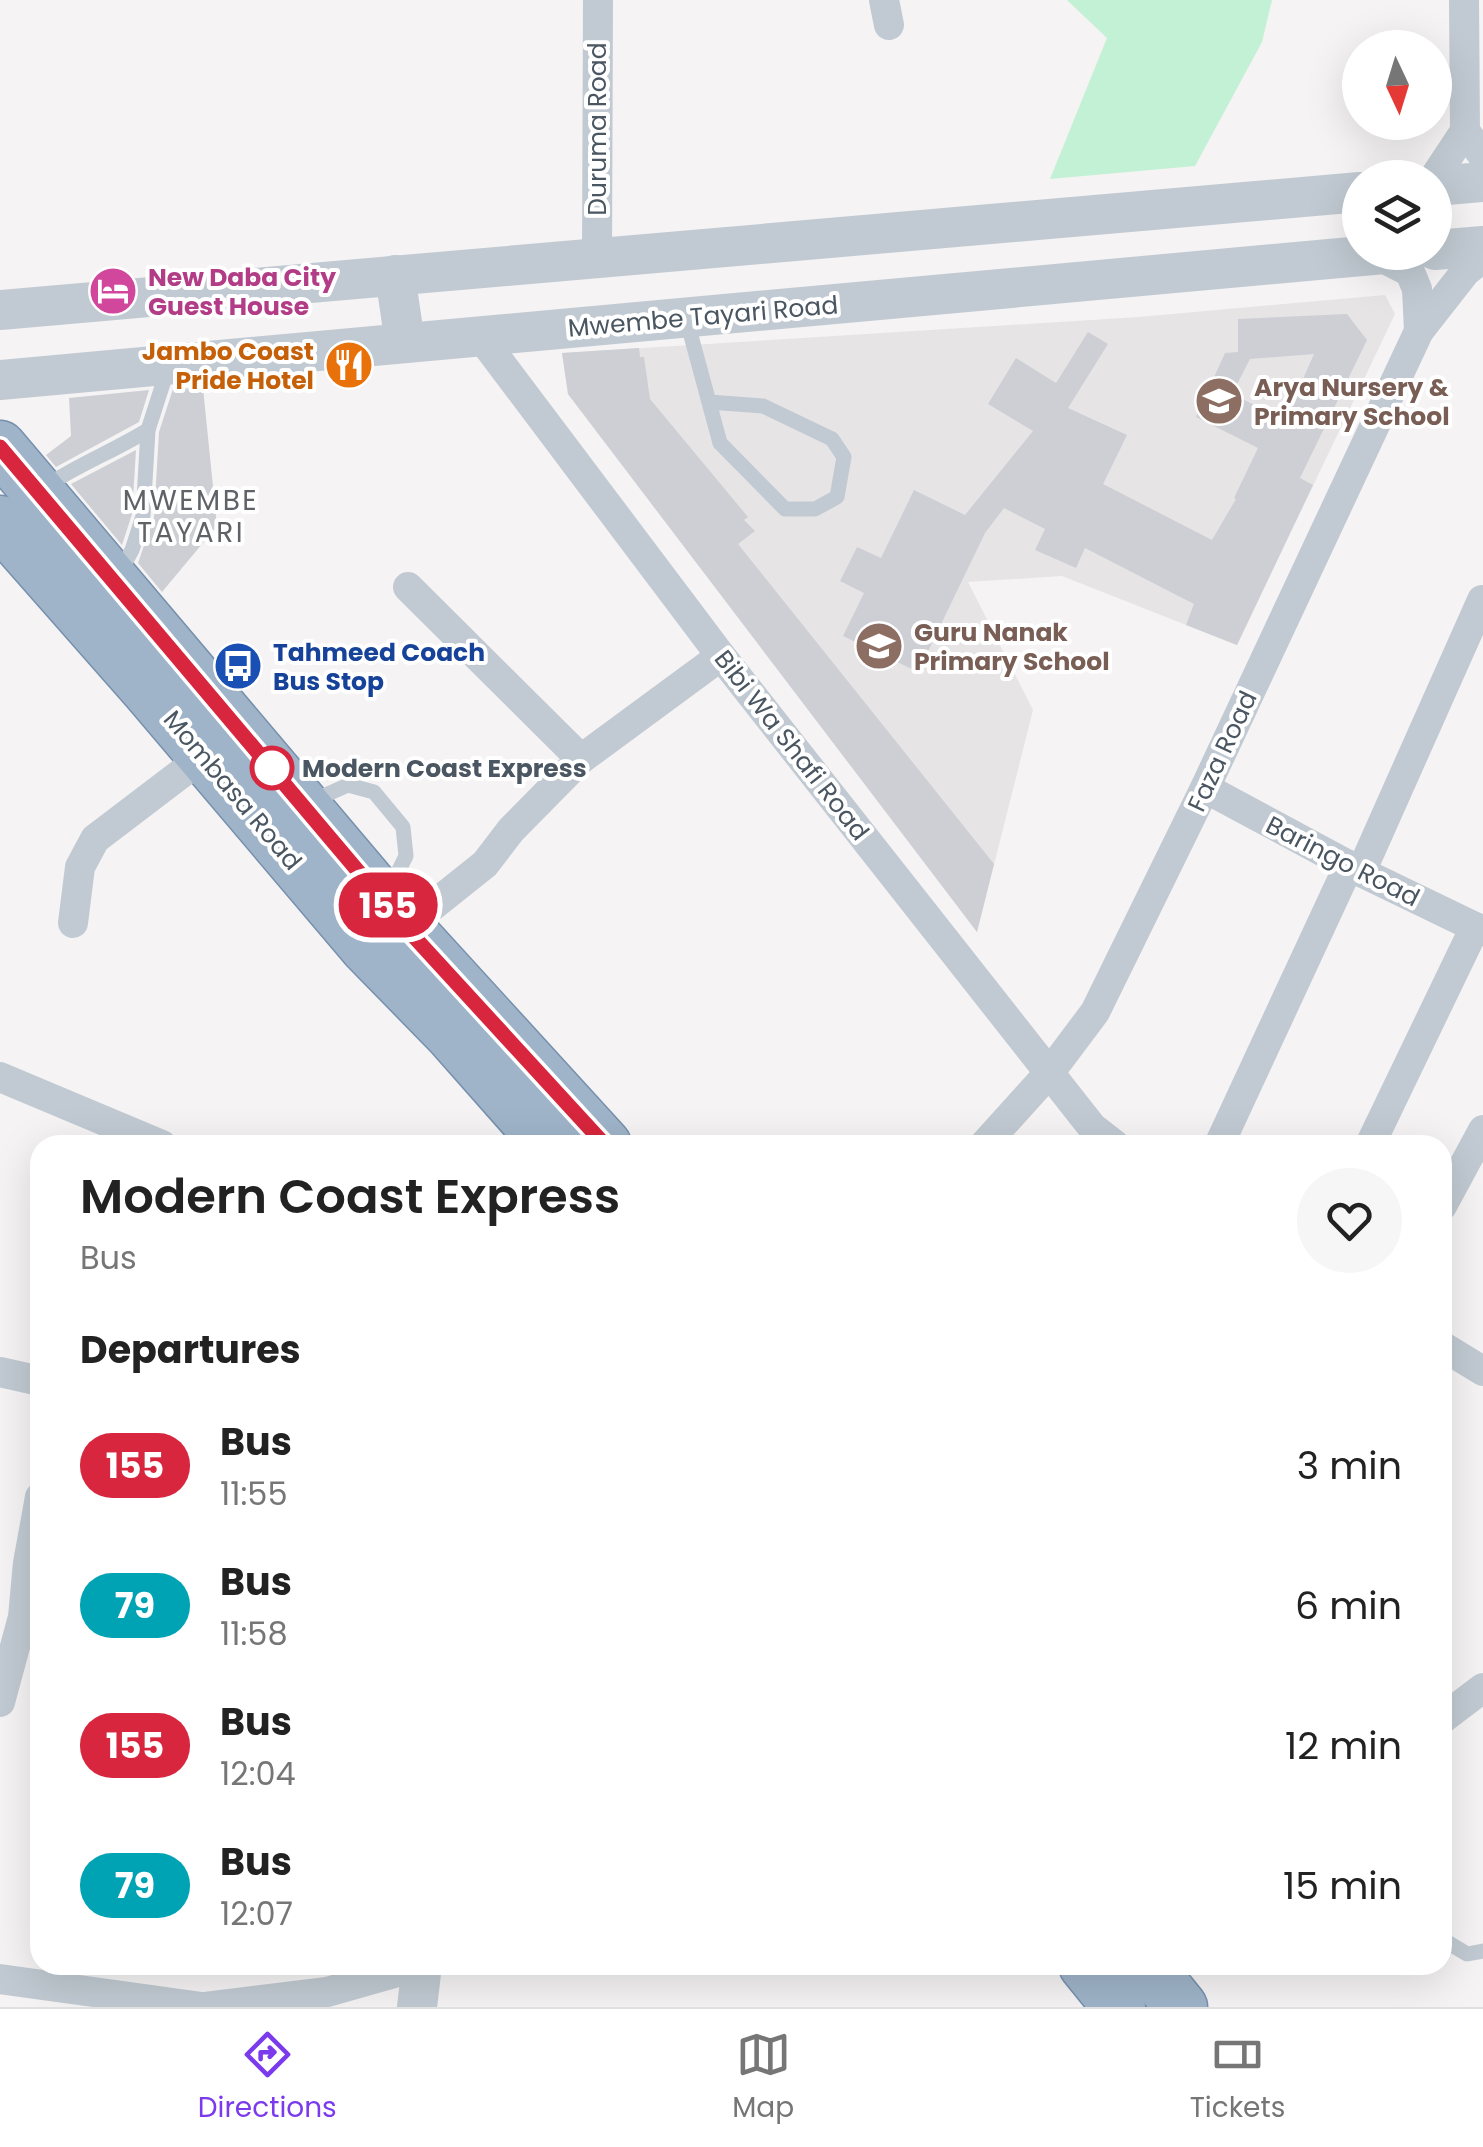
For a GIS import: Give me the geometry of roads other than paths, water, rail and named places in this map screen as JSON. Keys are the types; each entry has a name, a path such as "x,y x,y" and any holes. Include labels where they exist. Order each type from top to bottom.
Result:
{"highway":[{"path":"0,447 19,507 114,582 395,914 596,1135"},
{"name":"Mombasa Road","path":"19,507 204,756 366,947 451,1034 539,1135"},
{"path":"1093,1975 1118,2007"},
{"path":"1155,1975 1181,2007"}],"street":[{"name":"Duruma Road","path":"597,258 598,0"},
{"path":"1446,160 1465,131 1474,42 1464,0"},
{"path":"1465,131 1483,156"},
{"path":"1452,185 1483,182"},
{"path":"0,310 1342,193"},
{"path":"1262,200 1264,265"},
{"path":"815,239 818,306"},
{"path":"1452,249 1483,246"},
{"name":"Mwembe Tayari Road","path":"0,380 1342,258"},
{"name":"Faza Road","path":"993,1135 1050,1072 1094,1012 1205,788 1419,331 1466,271 1483,258"},
{"path":"1408,270 1417,290 1419,331"},
{"path":"395,275 405,343"},
{"name":"Bibi Wa Shafi Road","path":"480,336 722,656 1092,1127 1102,1135"},
{"path":"408,587 581,759"},
{"path":"1224,1135 1482,600"},
{"path":"395,914 485,864 511,830 581,759 722,656"},
{"path":"73,924 80,868 95,839 204,756"},
{"name":"Baringo Road","path":"1205,788 1481,930"},
{"path":"1375,1135 1481,930"},
{"path":"0,1078 138,1135"},
{"path":"1452,1187 1483,1130"},
{"path":"1452,1352 1483,1371"},
{"path":"0,1372 30,1378"},
{"path":"0,1702 23,1617 30,1552"},
{"path":"1452,1711 1483,1688"},
{"path":"0,1980 63,1976 204,2007 327,1992 387,1975"},
{"path":"417,2007 421,1975"}],"lane":[{"path":"686,318 720,443 785,509 815,509 837,498 844,457 832,439 763,406 710,402"},
{"path":"114,582 132,550 143,516 148,430 170,364"},
{"path":"19,507 77,465 120,448 148,430"},
{"path":"1452,1945 1468,1954 1483,1951"}],"place":[{"name":"New Daba City Guest House","path":"113,291"},
{"name":"Jambo Coast Pride Hotel","path":"349,365"},
{"name":"Arya Nursery & Primary School","path":"1219,401"},
{"name":"Guru Nanak Primary School","path":"879,646"},
{"name":"Tahmeed Coach Bus Stop","path":"238,666"},
{"name":"Modern Coast Express","path":"272,768"}],"district":[{"name":"MWEMBE TAYARI","path":"191,516"}]}
